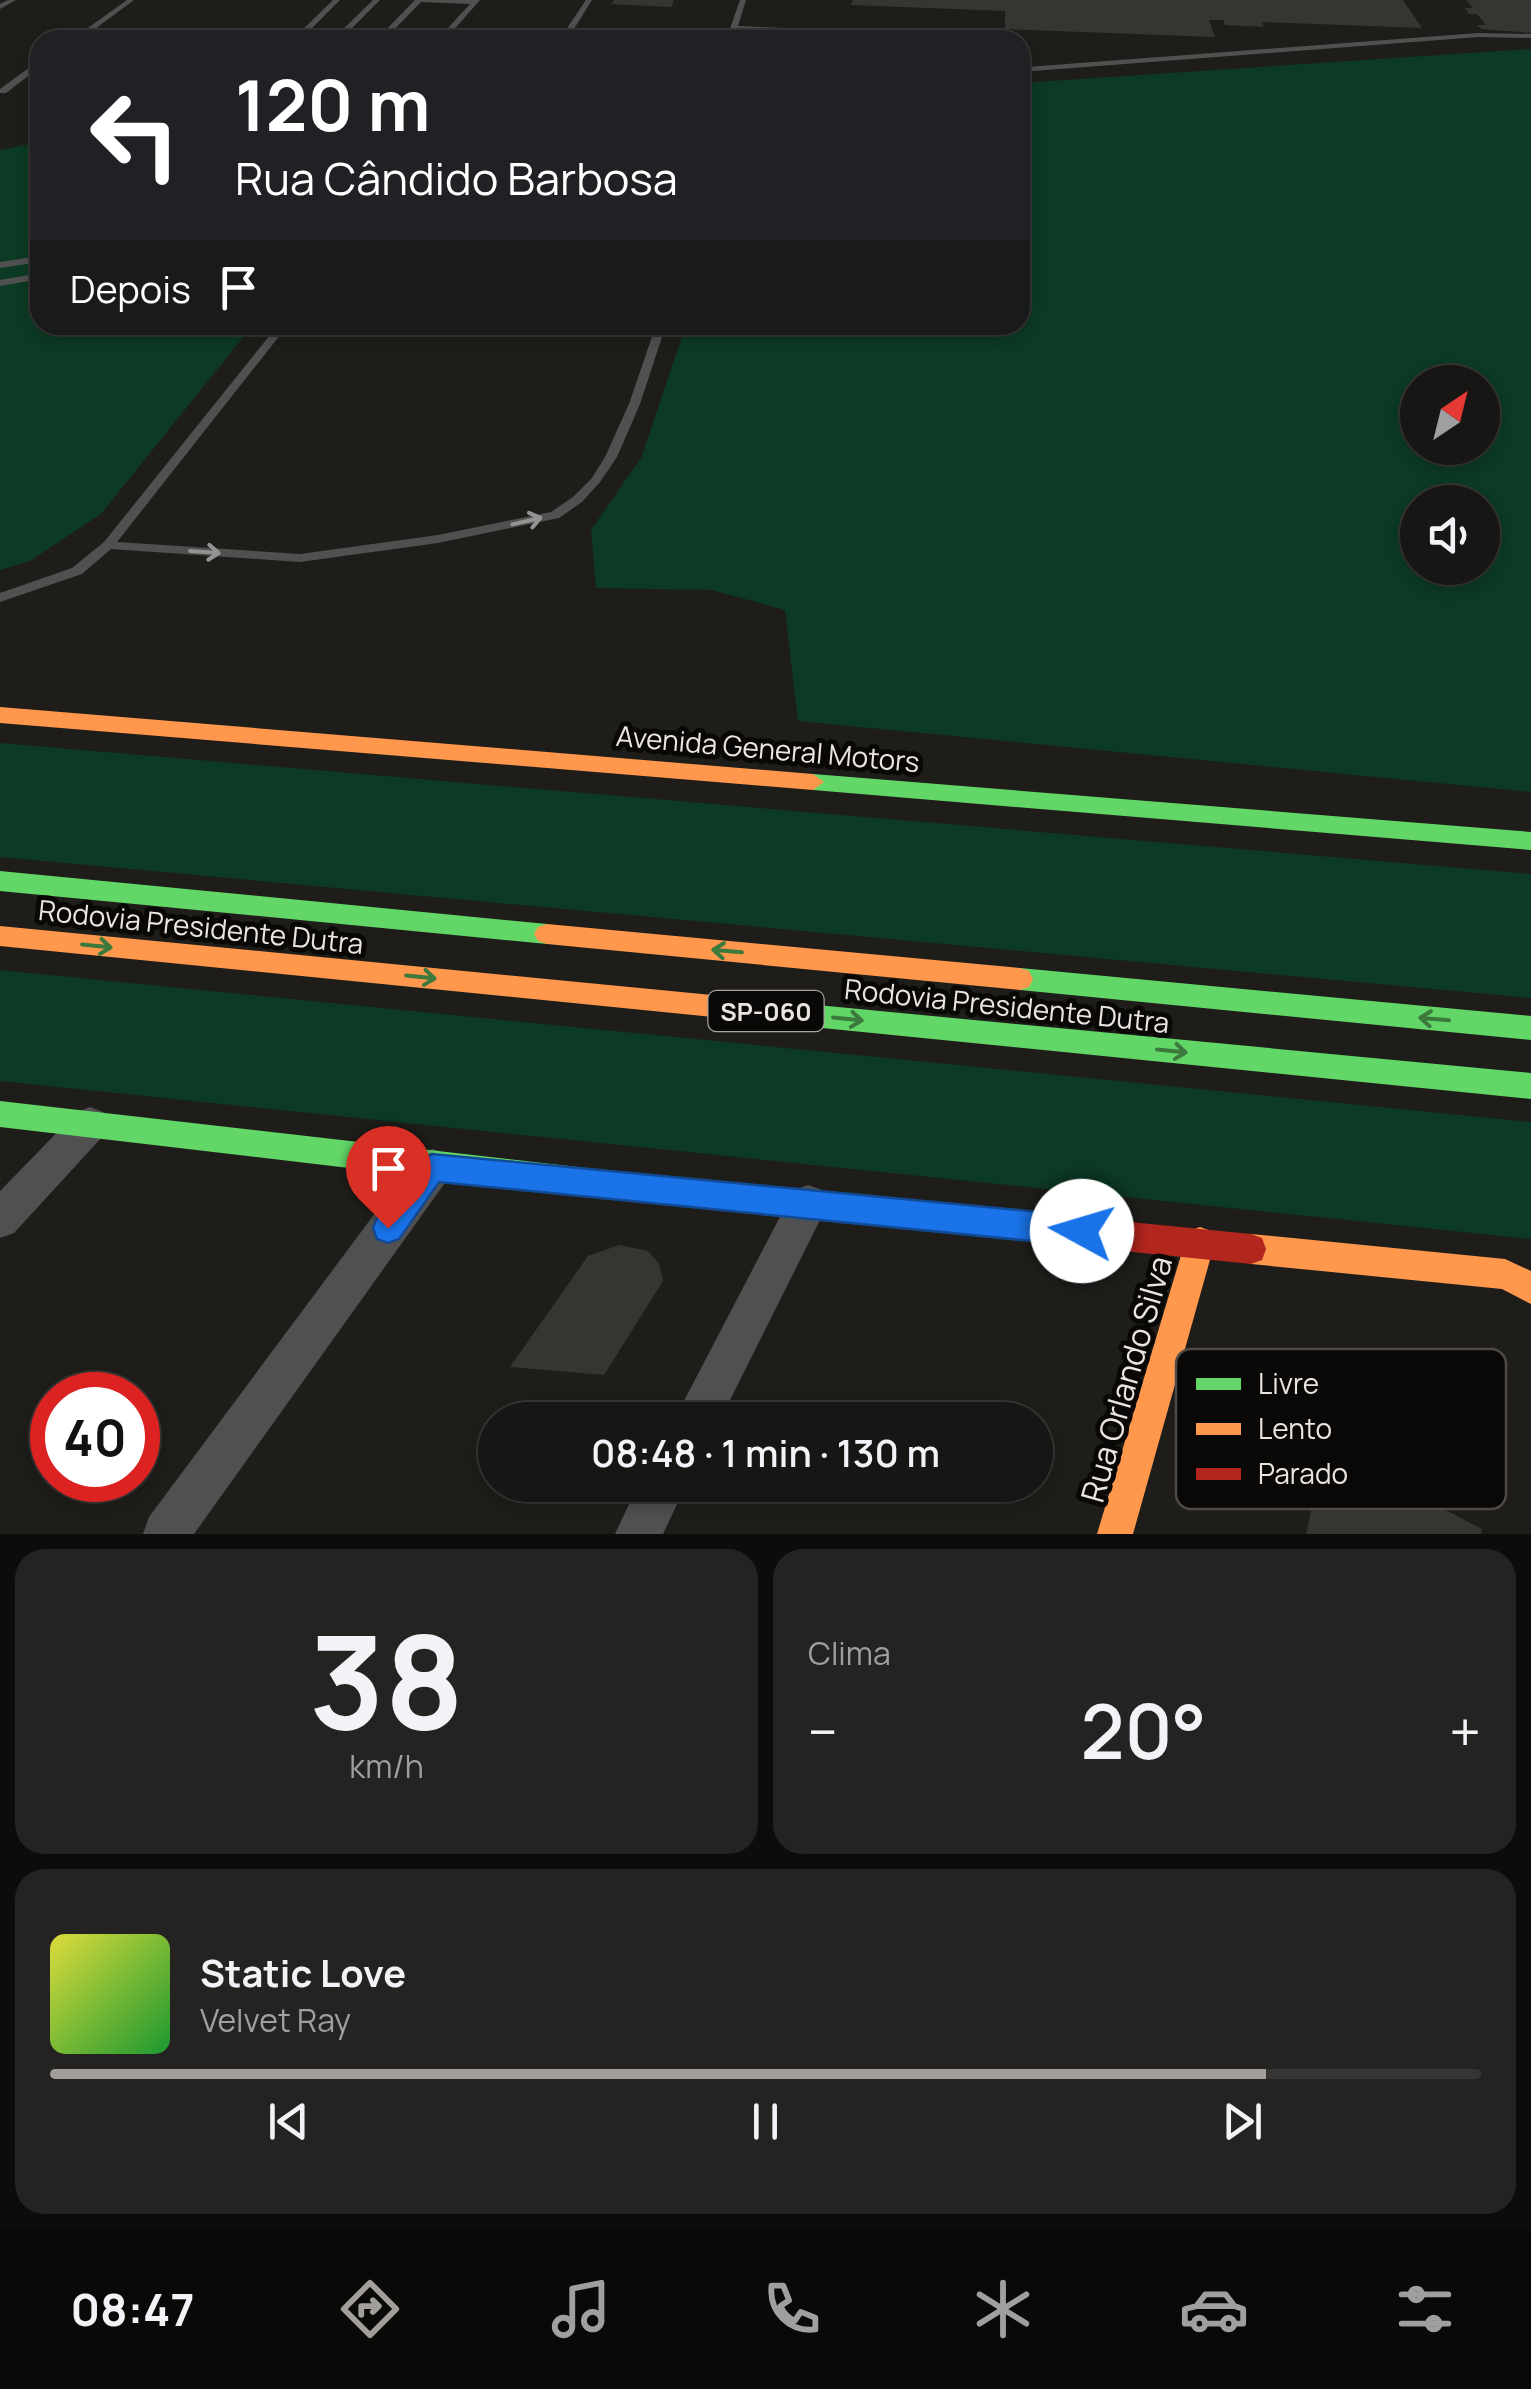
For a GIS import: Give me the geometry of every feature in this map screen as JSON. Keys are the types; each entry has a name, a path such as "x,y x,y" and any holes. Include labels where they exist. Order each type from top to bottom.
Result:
{"main road":[{"name":"Avenida General Motors","path":"0,716 1531,841"},
{"name":"Rodovia Presidente Dutra","path":"0,881 1531,1028"},
{"name":"Rodovia Presidente Dutra","path":"0,936 1531,1086"},
{"path":"0,1114 432,1168 1505,1274 1531,1288"},
{"name":"Rua Orlando Silva","path":"1115,1534 1200,1242"}],"street":[{"path":"0,1218 90,1124"},
{"path":"166,1534 432,1168"},
{"path":"705,1402 808,1204"},
{"path":"638,1534 654,1502"}],"lane":[{"path":"0,7 13,0"},
{"path":"88,30 132,0"},
{"path":"306,30 337,0"},
{"path":"346,30 377,0"},
{"path":"390,30 419,0 476,1"},
{"path":"567,30 589,0"},
{"path":"743,0 734,28 766,30"},
{"path":"450,30 476,1"},
{"path":"1030,69 1478,34 1531,36"},
{"path":"2,91 30,71"},
{"path":"0,265 30,260"},
{"path":"0,283 30,278"},
{"path":"0,598 77,571 108,545 275,335"},
{"path":"108,545 300,558 452,537 555,514 572,506 611,458 657,335"}],"green space":[{"path":"1531,49 1531,792 798,721 785,610 712,590 596,588 591,530 641,458 683,335 1030,335 1030,82"},
{"path":"30,144 30,335 245,335 101,514 30,561 0,570 0,150"},
{"path":"0,743 1531,874 1531,998 0,857"},
{"path":"0,970 1531,1122 1531,1239 0,1081"}],"building":[{"path":"614,0 674,0 671,7 611,4"},
{"path":"853,0 1403,0 1422,28 1262,22 1264,27 1209,20 1215,37 1005,29 1005,11 851,5"},
{"path":"1466,0 1531,0 1531,33 1481,29 1477,25 1486,25 1477,14 1469,14 1465,8 1473,8"},
{"path":"619,1245 648,1251 659,1264 663,1281 604,1375 510,1367 588,1256"},
{"path":"1312,1509 1443,1509 1482,1529 1481,1534 1306,1534"}],"traffic: fast":[{"path":"813,782 1531,841"},
{"path":"0,881 547,934"},
{"path":"1020,979 1531,1028"},
{"path":"743,1009 1531,1086"},
{"path":"0,1114 613,1185"}],"traffic: slow":[{"path":"0,715 813,782"},
{"path":"547,934 1020,979"},
{"path":"0,936 743,1009"},
{"path":"1115,1534 1200,1242"},
{"path":"1251,1249 1505,1274 1531,1288"}],"traffic: jam":[{"path":"613,1185 1251,1249"}],"route":[{"path":"388,1228 432,1168 1082,1231"}]}
